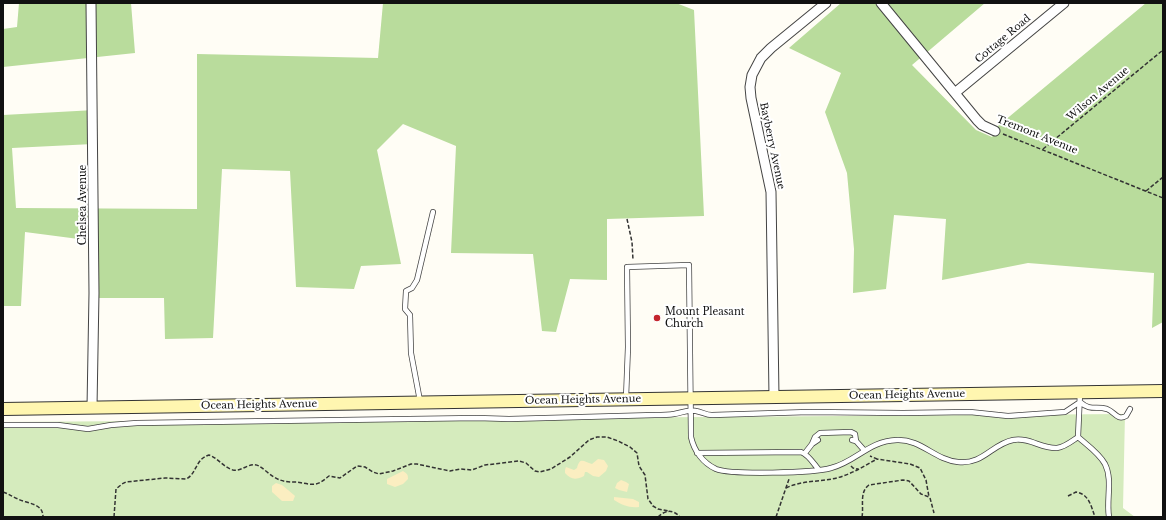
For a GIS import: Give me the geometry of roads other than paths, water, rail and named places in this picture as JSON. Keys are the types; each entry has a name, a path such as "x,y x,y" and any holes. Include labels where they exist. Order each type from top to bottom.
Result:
{"main road":[{"name":"Ocean Heights Avenue","path":"3,409 626,399 690,404 774,397 1080,397 1163,391"}],"street":[{"name":"Chelsea Avenue","path":"91,3 94,293 92,407"},
{"name":"Bayberry Avenue","path":"774,397 771,192 751,98 750,82 754,69 765,54 826,3"},
{"name":"Tremont Avenue","path":"881,3 956,92 980,123 995,131"},
{"name":"Cottage Road","path":"956,92 1064,3"}],"lane":[{"path":"421,402 410,353 410,315 405,310 406,291 412,288 417,280 433,212"},
{"path":"626,399 628,347 627,267 688,265 691,437 701,458 712,466 723,471 792,471 831,468 879,443 902,440 921,445 945,459 963,463 980,458 998,446 1009,441 1025,440 1057,448 1069,444 1078,437 1080,397"},
{"path":"690,404 697,411 706,415 809,412 903,414 970,412 1008,416 1065,412 1080,397"},
{"path":"1080,397 1086,407 1106,409 1120,418 1126,416 1130,409"},
{"path":"3,425 58,425 88,429 111,424 137,423 655,416 674,414 684,410 690,404"},
{"path":"805,453 815,437 820,433 851,432 854,434 854,440 862,451"},
{"path":"1078,437 1099,456 1105,464 1108,473 1109,517"},
{"path":"812,444 818,440"},
{"path":"697,452 793,451 805,453 818,470"}],"place":[{"name":"Mount Pleasant Church","path":"657,318"}]}
